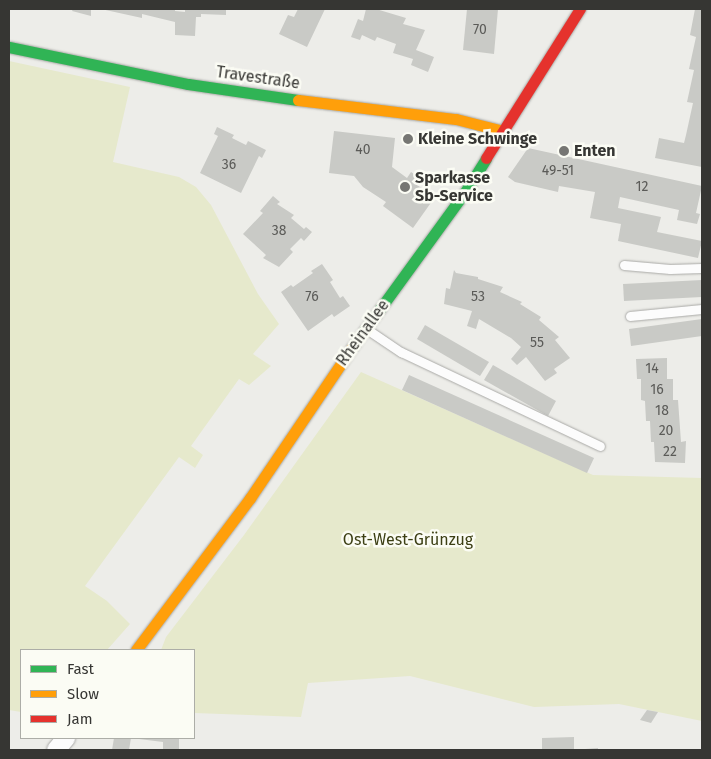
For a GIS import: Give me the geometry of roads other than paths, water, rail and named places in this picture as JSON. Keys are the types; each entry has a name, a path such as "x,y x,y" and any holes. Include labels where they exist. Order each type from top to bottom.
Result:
{"street":[{"name":"Rheinallee","path":"137,649 250,498 326,384 467,190 580,9"},
{"name":"Travestraße","path":"9,47 188,84 259,95 456,119 503,130"}],"lane":[{"path":"624,265 670,269 702,268"},
{"path":"630,316 702,309"},
{"path":"366,329 401,352 600,446"}],"place":[{"name":"Kleine Schwinge","path":"408,139"},
{"name":"Enten","path":"564,151"},
{"name":"Sparkasse Sb-Service","path":"405,187"}],"park label":[{"name":"Ost-West-Grünzug","path":"408,540"}]}
